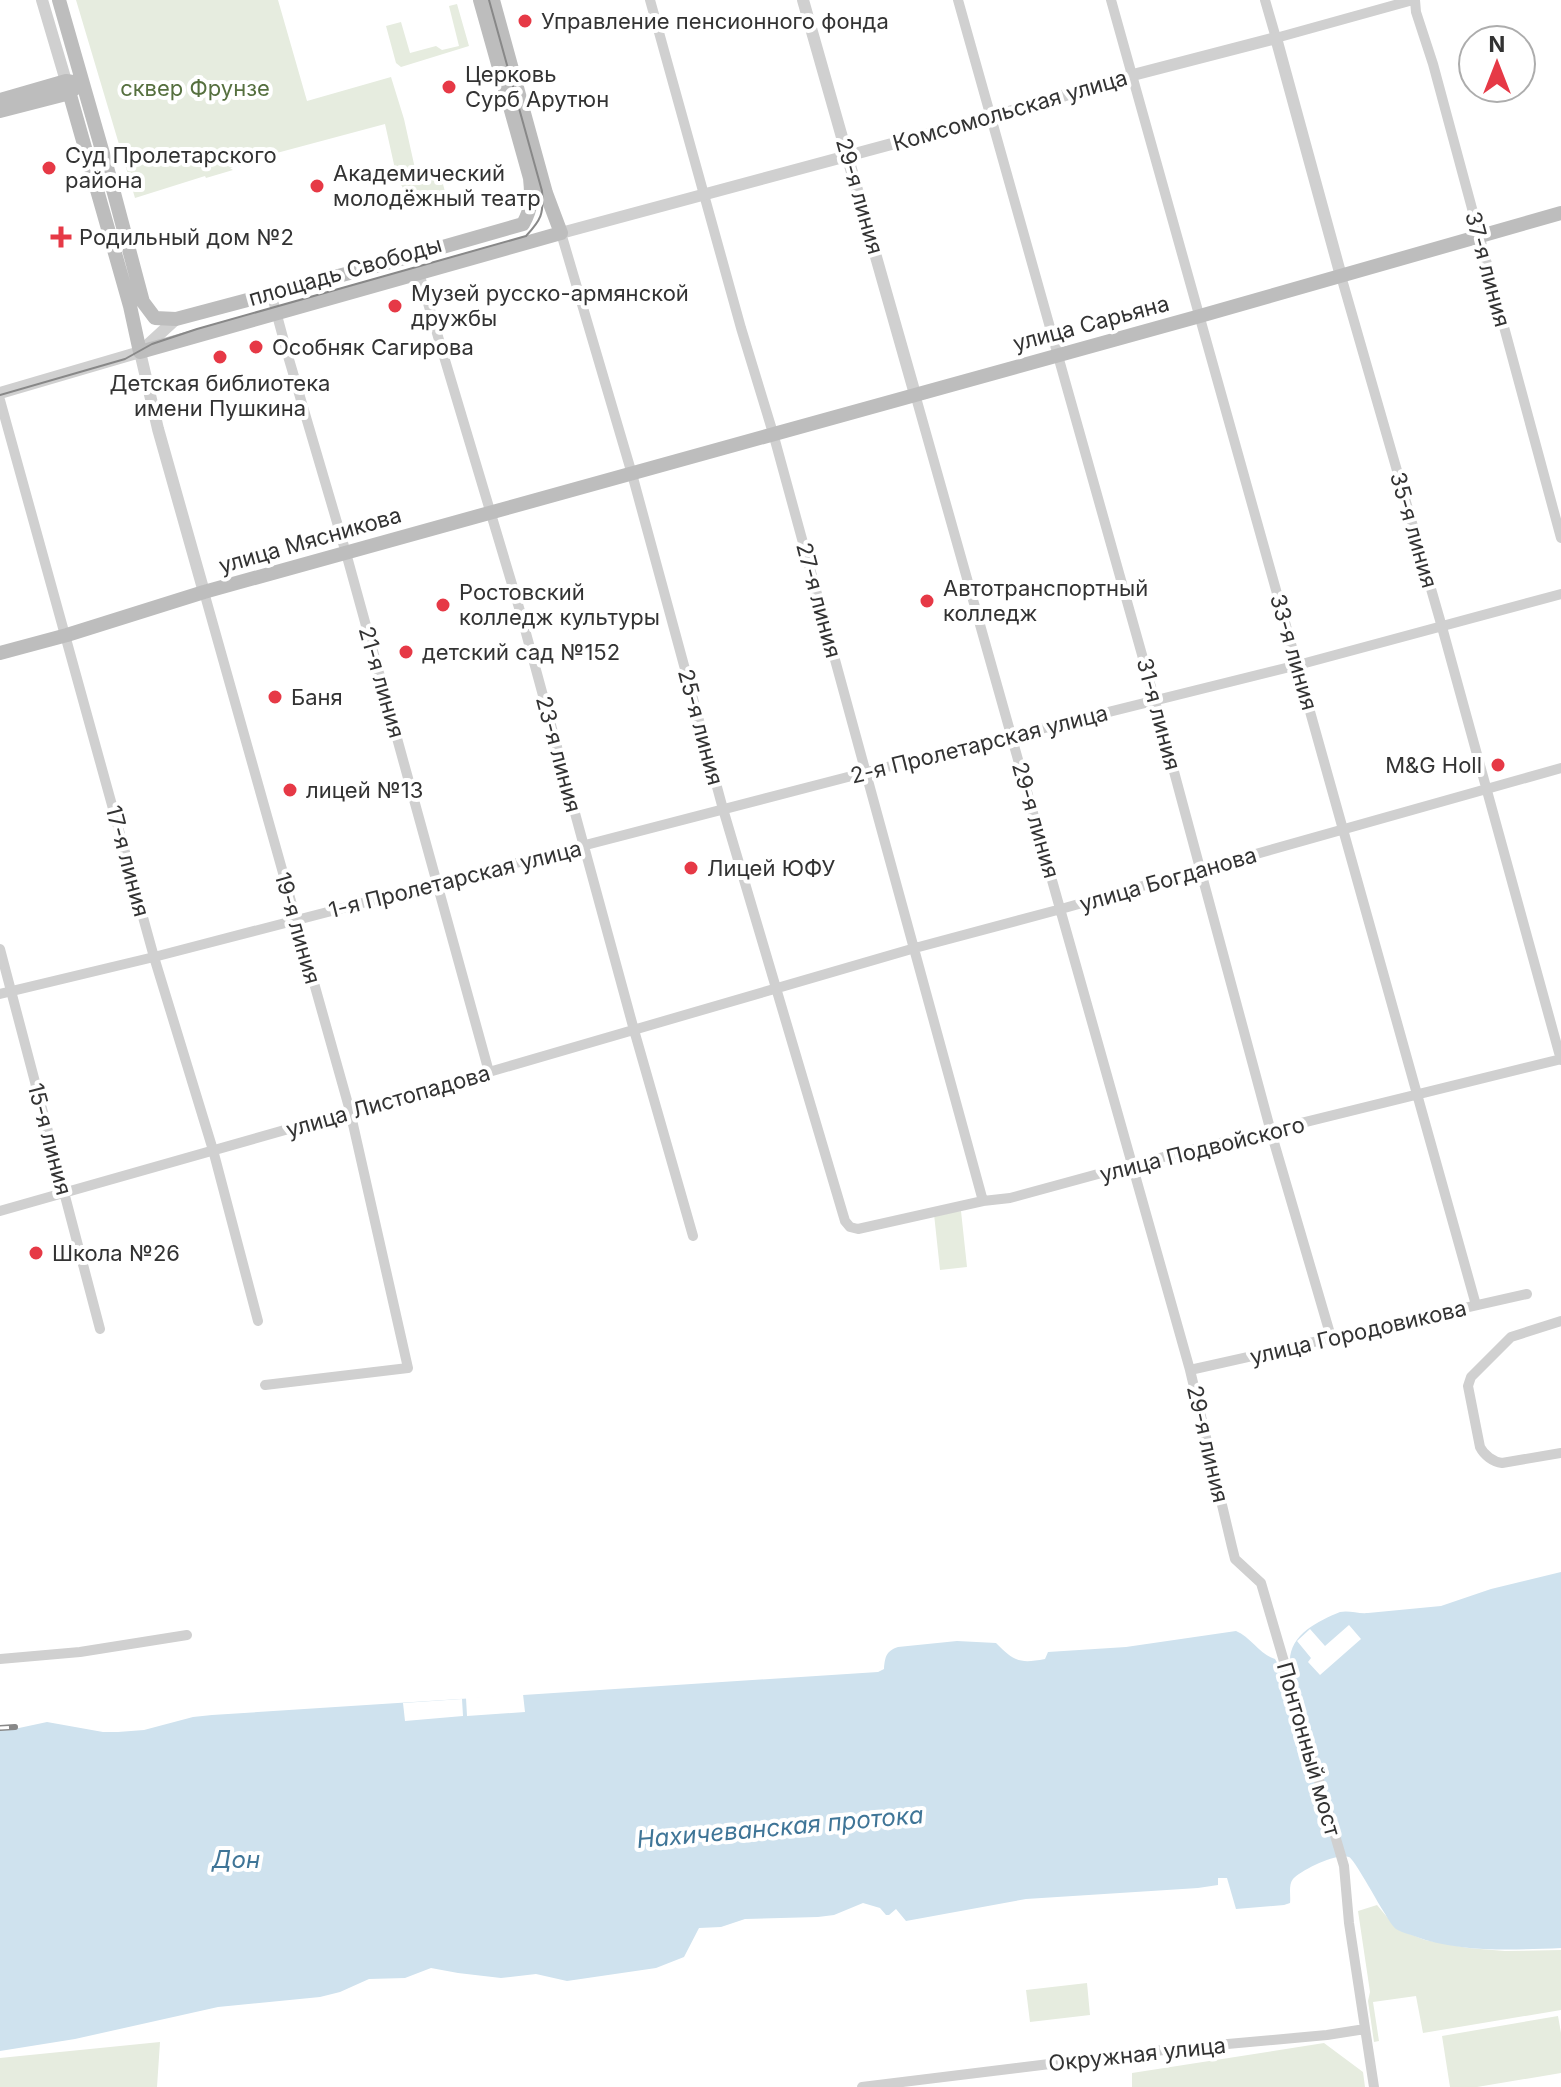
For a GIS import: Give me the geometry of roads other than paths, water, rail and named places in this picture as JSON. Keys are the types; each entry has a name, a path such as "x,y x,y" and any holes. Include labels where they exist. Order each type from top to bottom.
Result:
{"main road":[{"path":"59,0 72,85 140,352"},
{"path":"480,0 530,178 531,210 523,224 538,232 561,233 546,193 493,0"},
{"path":"0,100 72,85"},
{"path":"0,111 72,85"},
{"name":"площадь Свободы","path":"72,85 110,178 143,302 155,318 176,319 523,224"},
{"name":"улица Сарьяна","path":"632,474 1561,213"},
{"name":"площадь Свободы","path":"140,352 561,233"},
{"name":"улица Мясникова","path":"0,653 204,592 632,474"}],"street":[{"path":"42,0 72,85"},
{"name":"27-я линия","path":"650,0 867,772 983,1201"},
{"name":"29-я линия","path":"803,0 1190,1370 1235,1559 1261,1583 1275,1632"},
{"name":"31-я линия","path":"958,0 1155,701 1271,1132 1331,1337"},
{"name":"33-я линия","path":"1111,0 1476,1305"},
{"name":"35-я линия","path":"1265,0 1561,1059"},
{"name":"Комсомольская улица","path":"561,233 1414,0"},
{"name":"37-я линия","path":"1414,0 1561,538"},
{"name":"25-я линия","path":"561,233 632,474 723,809 845,1221"},
{"name":"23-я линия","path":"419,273 492,512 693,1236"},
{"name":"21-я линия","path":"271,293 489,1072"},
{"path":"0,393 140,352 176,319"},
{"name":"19-я линия","path":"140,352 158,429 350,1111 408,1368 265,1385"},
{"name":"17-я линия","path":"0,400 154,957 213,1150 258,1321"},
{"name":"2-я Пролетарская улица","path":"723,809 1298,665 1561,594"},
{"name":"улица Богданова","path":"775,988 1561,768"},
{"name":"1-я Пролетарская улица","path":"0,994 723,809"},
{"name":"15-я линия","path":"0,949 100,1329"},
{"name":"улица Листопадова","path":"0,1211 775,988"},
{"name":"улица Подвойского","path":"845,1221 850,1227 858,1229 983,1201 1010,1198 1131,1165 1561,1059"},
{"name":"улица Городовикова","path":"1190,1370 1527,1294"},
{"path":"1561,1321 1505,1341 1468,1381 1480,1447 1484,1453 1498,1463 1561,1453"},
{"name":"Понтонный мост","path":"1275,1632 1344,1866 1349,1923 1374,2087"},
{"path":"0,1659 80,1652 187,1635"},
{"name":"Окружная улица","path":"862,2087 1365,2029"}],"water":[{"name":"Дон","path":"1561,1572 1561,1948 1467,1948 1400,1931 1390,1922 1352,1859 1343,1856 1297,1875 1291,1884 1290,1903 1284,1905 1236,1909 1227,1878 1218,1878 1218,1885 1198,1888 1026,1899 906,1921 896,1909 886,1915 880,1908 863,1903 834,1915 745,1919 721,1927 699,1928 684,1957 656,1968 567,1981 536,1974 501,1978 431,1968 405,1978 369,1979 320,1997 218,2007 75,2039 0,2051 0,1730 47,1722 118,1732 144,1730 212,1715 878,1672 884,1669 889,1653 898,1647 957,1641 996,1643 1013,1657 1029,1661 1045,1659 1048,1652 1126,1647 1236,1631 1275,1659 1279,1666 1288,1665 1294,1644 1306,1630 1340,1612 1368,1613 1441,1606 1491,1589"}],"tram line":[{"path":"0,395 125,359 152,344 197,329 526,236 540,216 542,191 489,0"}],"railway":[{"path":"0,1728 15,1727"}],"place":[{"name":"Управление пенсионного фонда","path":"525,21"},
{"name":"Церковь Сурб Арутюн","path":"449,87"},
{"name":"Суд Пролетарского района","path":"49,168"},
{"name":"Академический молодёжный театр","path":"317,186"},
{"name":"Родильный дом №2","path":"61,237"},
{"name":"Музей русско-армянской дружбы","path":"395,306"},
{"name":"Особняк Сагирова","path":"256,347"},
{"name":"Детская библиотека имени Пушкина","path":"220,357"},
{"name":"Автотранспортный колледж","path":"927,601"},
{"name":"Ростовский колледж культуры","path":"443,605"},
{"name":"детский сад №152","path":"406,652"},
{"name":"Баня","path":"275,697"},
{"name":"M&G Holl","path":"1498,765"},
{"name":"лицей №13","path":"290,790"},
{"name":"Лицей ЮФУ","path":"691,868"},
{"name":"Школа №26","path":"36,1253"}],"park label":[{"name":"сквер Фрунзе","path":"195,88"}],"water label":[{"name":"Нахичеванская протока","path":"780,1827"}]}
